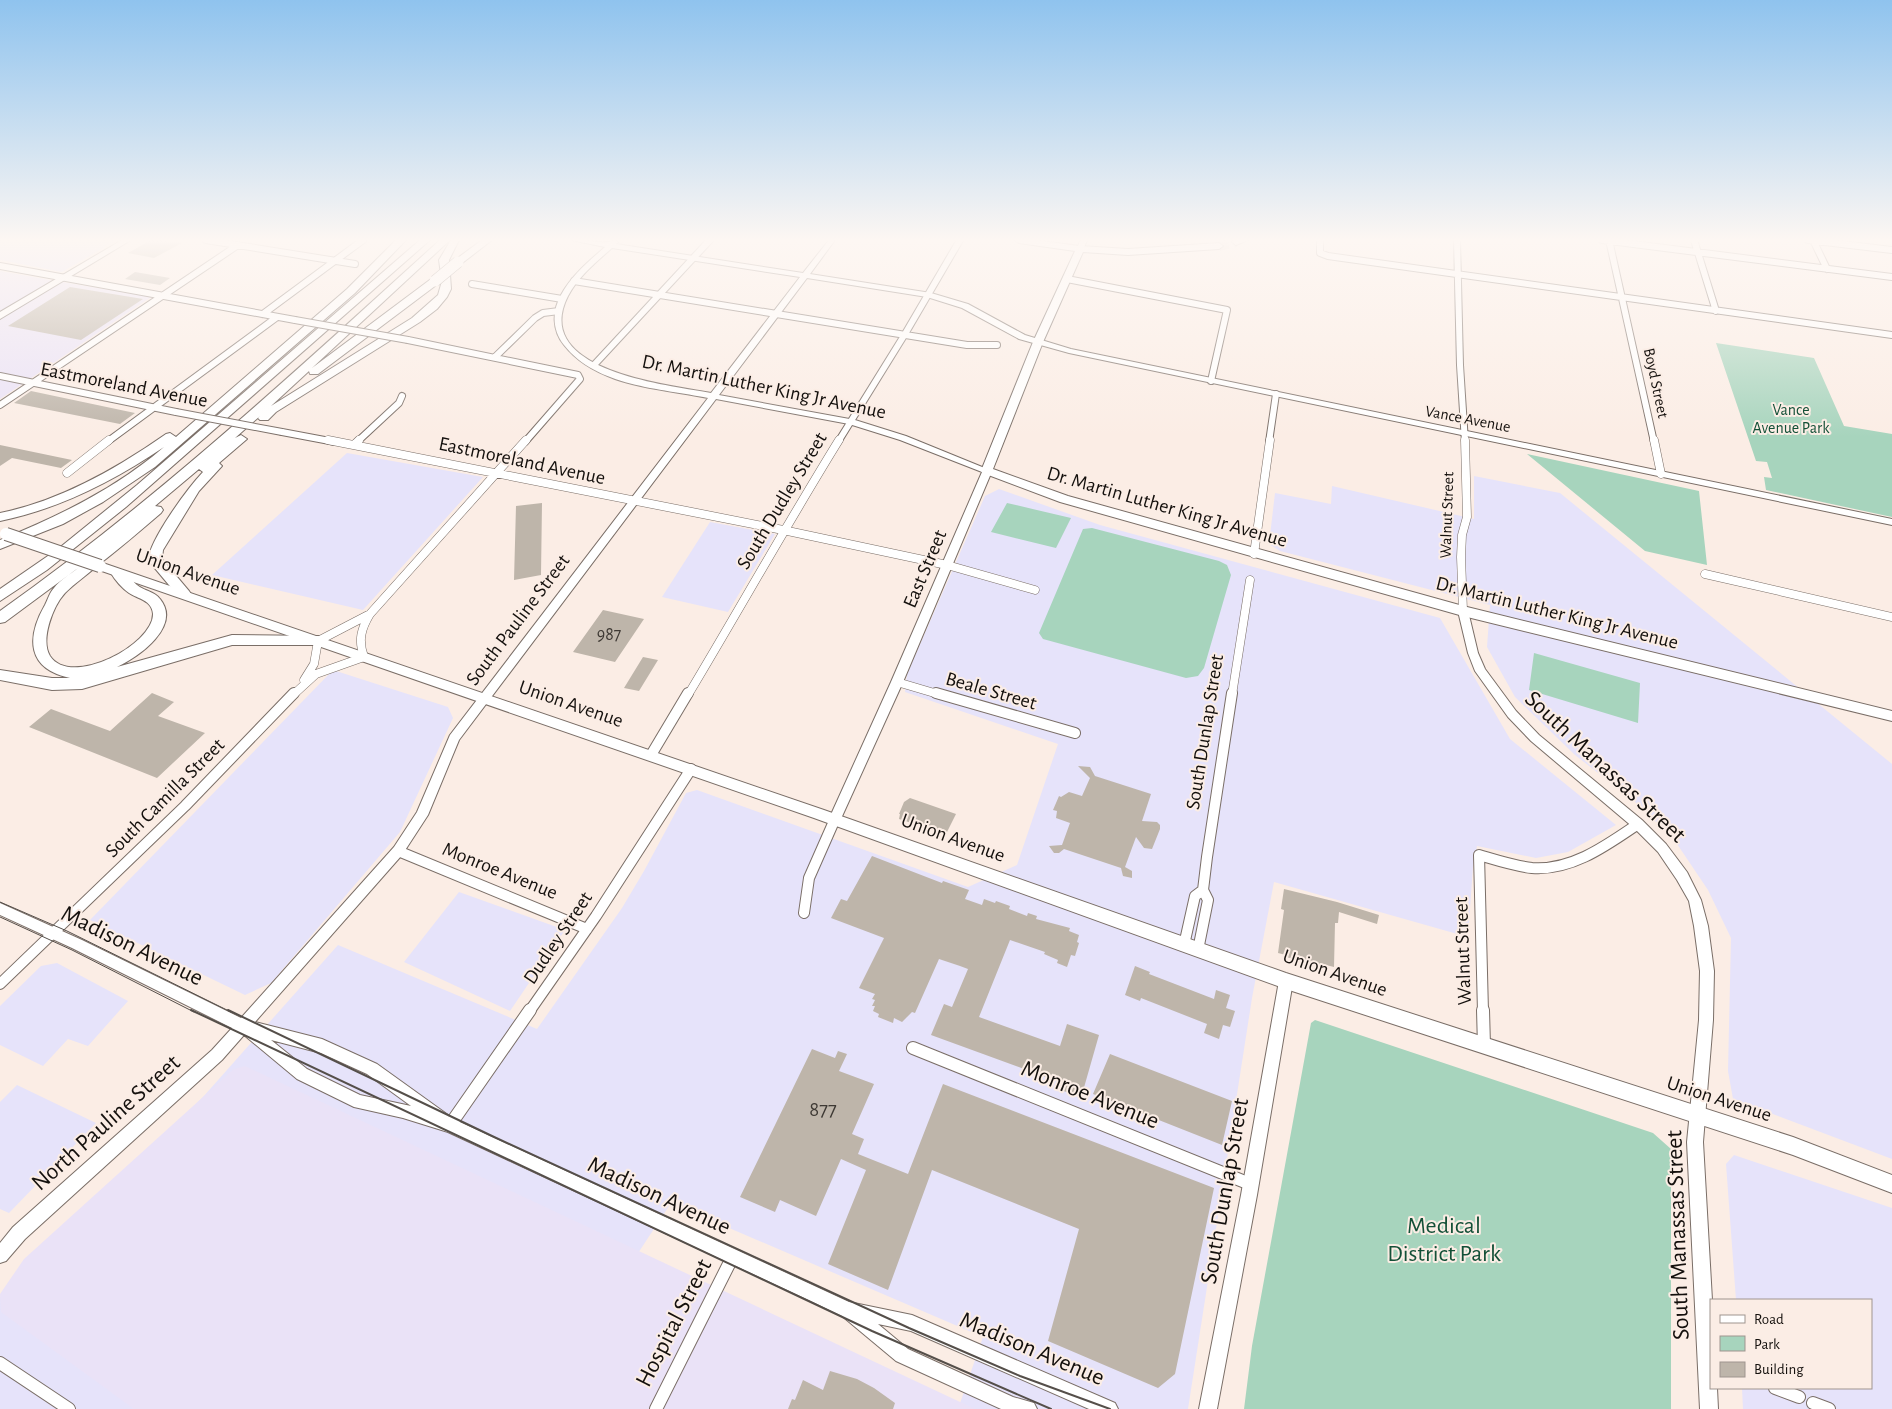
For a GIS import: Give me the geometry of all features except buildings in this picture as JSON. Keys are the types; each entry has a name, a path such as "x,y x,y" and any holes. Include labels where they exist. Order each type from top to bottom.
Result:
{"highway":[{"path":"2,537 58,521 136,476 335,306"},
{"path":"0,596 96,526 350,306"},
{"path":"0,618 89,554 255,412 372,306"},
{"path":"255,412 293,388 402,306"},
{"path":"118,573 132,589 153,598 158,607 159,620 151,635 126,656 104,668 86,673 59,674 40,668 34,663 28,652 29,634 33,624 52,598 241,439 272,410 416,320 434,306"},
{"path":"0,517 19,514 45,504 131,462 178,431 222,395 284,349"},
{"path":"184,594 155,560 156,550 194,489 241,439"},
{"path":"0,675 52,684 82,683 232,640 318,641"}],"main road":[{"path":"0,316 17,306"},
{"name":"East Street","path":"987,471 1038,342 1055,306"},
{"name":"Dr. Martin Luther King Jr Avenue","path":"987,471 1064,499 1254,554 1463,611 1892,716"},
{"name":"South Pauline Street","path":"484,698 634,501"},
{"name":"Union Avenue","path":"2,537 100,566 184,594 691,769 1286,981 1793,1146 1892,1184"}],"street":[{"path":"0,405 147,306"},
{"path":"220,306 495,357 578,375 580,379 370,614 359,636 364,657"},
{"path":"263,314 274,306"},
{"name":"Dr. Martin Luther King Jr Avenue","path":"560,306 559,327 566,341 584,359 612,374 641,383 850,421 908,440 987,471"},
{"path":"594,365 648,306"},
{"path":"728,306 976,346 997,346"},
{"name":"South Pauline Street","path":"634,501 781,306"},
{"name":"South Dudley Street","path":"651,755 735,616 783,530 922,306"},
{"name":"Vance Avenue","path":"964,306 1022,337 1069,351 1892,522"},
{"path":"1205,306 1227,310 1211,381"},
{"name":"Walnut Street","path":"1458,306 1467,517 1462,535 1463,611"},
{"name":"Boyd Street","path":"1624,306 1661,474"},
{"path":"1678,306 1892,336"},
{"path":"1714,306 1716,311"},
{"path":"495,357 539,315 559,311"},
{"path":"67,473 151,408 277,317"},
{"name":"Eastmoreland Avenue","path":"0,376 151,408 355,444 783,530 947,565 1035,590"},
{"path":"1254,554 1276,394"},
{"path":"355,444 399,403 402,396"},
{"name":"East Street","path":"804,913 808,878 897,682 987,471"},
{"path":"1705,574 1892,617"},
{"name":"South Dunlap Street","path":"1191,948 1208,900 1203,890 1250,580"},
{"name":"South Manassas Street","path":"1463,611 1480,671 1512,714 1535,738 1638,824 1662,848 1682,876 1695,900 1701,926 1707,971 1706,1020 1695,1142 1696,1186 1708,1361 1709,1409"},
{"path":"318,641 370,614"},
{"name":"South Camilla Street","path":"300,687 314,664 318,641"},
{"name":"South Camilla Street","path":"0,984 185,806 300,687 316,674 364,657"},
{"name":"Beale Street","path":"897,682 1074,734"},
{"name":"South Pauline Street","path":"243,1026 398,851 422,815 454,738 484,698"},
{"name":"Dudley Street","path":"450,1125 587,929 691,769"},
{"name":"Walnut Street","path":"1484,1046 1479,855 1520,866 1541,868 1570,864 1638,824"},
{"name":"Monroe Avenue","path":"398,851 587,929"},
{"name":"Madison Avenue","path":"0,909 243,1026 322,1046 372,1069 450,1125"},
{"name":"South Dunlap Street","path":"1208,1409 1228,1310 1286,981"},
{"name":"Madison Avenue","path":"243,1026 302,1074 359,1102 403,1111 450,1125 848,1310 912,1323 1109,1409"},
{"name":"North Pauline Street","path":"0,1255 19,1233 194,1077 243,1026"},
{"name":"Monroe Avenue","path":"913,1048 1250,1184"},
{"name":"Hospital Street","path":"656,1409 733,1256"},
{"name":"Madison Avenue","path":"848,1310 902,1355 998,1399 1028,1409"},
{"path":"0,1363 69,1409"},
{"path":"1778,1389 1799,1397"},
{"path":"1813,1403 1829,1409"}],"shaded area":[{"path":"0,306 138,306 0,399"},
{"path":"347,453 483,477 363,610 212,575"},
{"path":"1474,476 1560,493 1892,764 1892,1159 1733,1099 1728,1071 1731,938 1708,890 1673,838 1634,801 1575,755 1515,697 1487,647 1490,605 1280,551 1269,544 1275,493 1331,504 1332,486 1474,519"},
{"path":"999,489 1100,525 1440,618 1510,739 1616,825 1568,852 1536,858 1477,846 1473,866 1468,937 1274,882 1252,998 1188,1409 958,1409 983,1337 671,1203 552,1384 479,1409 0,1409 0,1297 203,1097 338,945 537,1029 622,908 686,793 697,790 968,887 1017,865 1058,744 905,692 907,674 985,496"},
{"path":"710,522 775,534 728,612 662,597"},
{"path":"333,670 448,707 453,718 400,832 271,983 245,995 90,920"},
{"path":"459,892 565,930 510,1011 404,962"},
{"path":"57,963 128,1001 88,1046 68,1039 43,1066 0,1045 0,1006 41,966"},
{"path":"245,1066 975,1409 134,1409 1,1312 0,1294 24,1259 234,1069"},
{"path":"17,1085 96,1123 9,1213 0,1209 0,1102"},
{"path":"1734,1155 1892,1208 1892,1409 1743,1409 1742,1389 1872,1389 1872,1299 1736,1299 1726,1164"}],"green space":[{"name":"Vance Avenue Park","path":"1716,343 1814,358 1844,426 1892,434 1892,517 1766,490 1764,477 1772,478 1767,462 1756,461"},
{"path":"1527,454 1699,491 1707,565 1645,551"},
{"path":"1007,503 1071,518 1056,548 991,532"},
{"path":"1092,528 1219,561 1227,565 1231,575 1204,668 1198,676 1186,678 1043,639 1039,633 1083,529"},
{"path":"1534,653 1640,683 1638,723 1529,690"},
{"name":"Medical District Park","path":"1315,1020 1653,1133 1671,1149 1671,1409 1244,1409 1252,1346 1311,1023"}],"tram line":[{"path":"0,902 67,931 231,1012"},
{"path":"0,917 72,950 194,1012"},
{"path":"191,1010 872,1331 1051,1409"},
{"path":"228,1010 492,1136 909,1328 1020,1376 1110,1409"}]}
